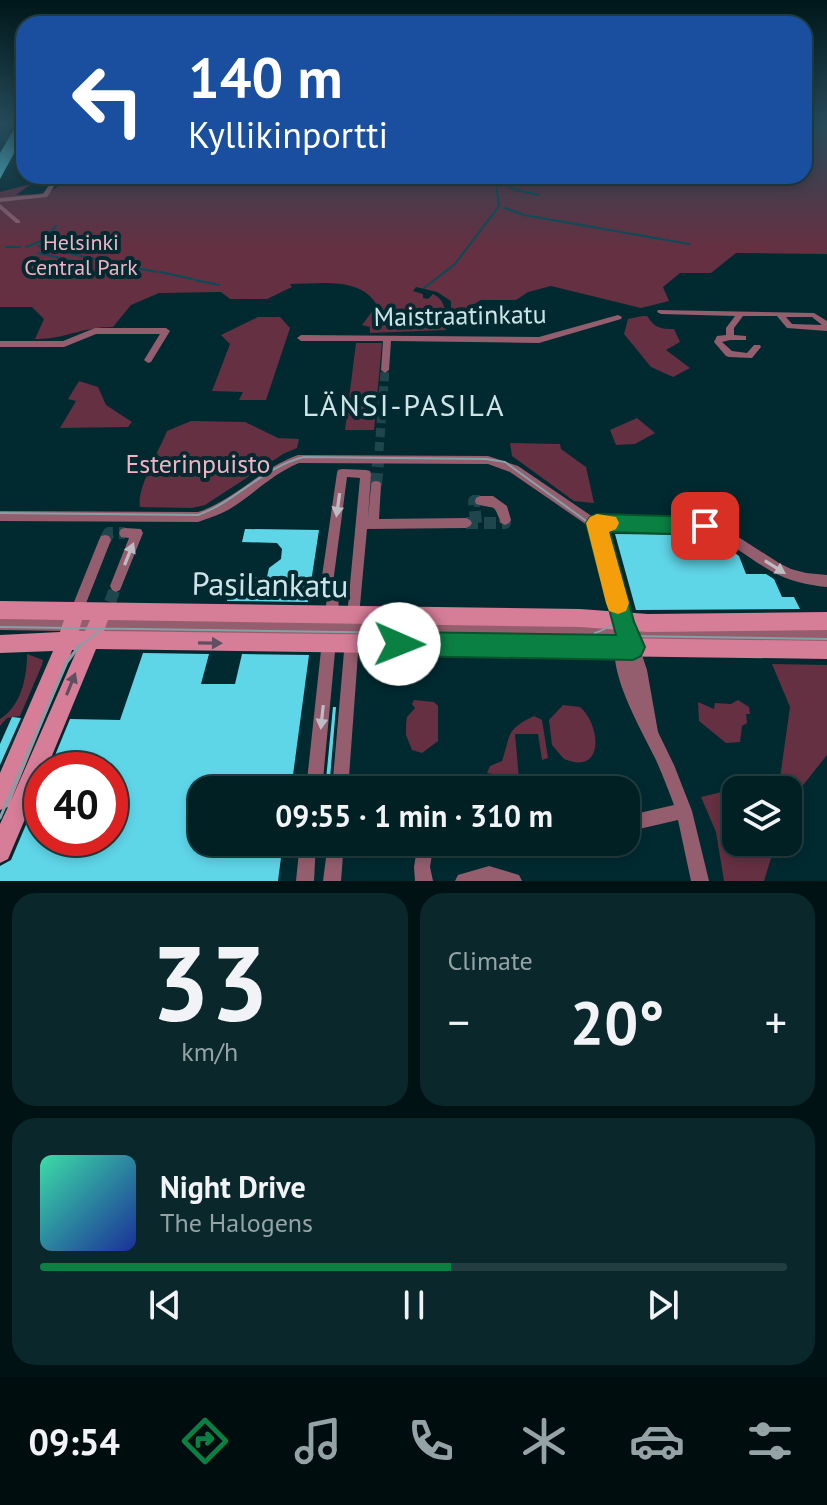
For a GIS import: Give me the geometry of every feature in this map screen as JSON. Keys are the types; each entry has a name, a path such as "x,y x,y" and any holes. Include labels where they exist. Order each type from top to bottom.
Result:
{"street":[{"path":"0,203 45,196 54,184"},
{"path":"0,203 18,222"},
{"path":"661,312 817,315 827,326"},
{"path":"730,337 730,328 741,313"},
{"name":"Maistraatinkatu","path":"301,338 539,340 618,317"},
{"path":"0,344 64,344 95,331 166,331 148,360"},
{"path":"743,338 720,338 718,342 729,354 749,356 757,347"},
{"path":"385,370 387,339"},
{"path":"0,516 198,517 213,512 282,466 298,459 478,460 507,465 579,516 597,523 705,526 721,532 791,576 827,581"},
{"path":"315,776 333,596 327,583 342,473 366,474 367,524"},
{"path":"341,776 353,629 367,524 376,485"},
{"path":"480,501 493,501 503,509 505,520"},
{"path":"367,524 466,523"},
{"path":"597,523 625,636 630,689 684,811 700,881"},
{"path":"116,586 137,533 125,533"},
{"path":"0,851 49,712 71,626 105,540"},
{"name":"Pasilankatu","path":"0,610 71,626"},
{"name":"Pasilankatu","path":"0,644 100,620 353,629 580,618 625,636 827,650"},
{"path":"0,799 100,620"},
{"name":"Pasilankatu","path":"0,624 71,626 100,620 625,636 827,636"},
{"name":"Pasilankatu","path":"625,636 827,621"},
{"path":"640,821 684,811"},
{"path":"305,881 307,856"},
{"path":"332,881 335,856"},
{"path":"424,856 424,881"},
{"path":"464,881 489,875 507,880"}],"green space":[{"name":"Helsinki Central Park","path":"812,165 827,165 827,254 736,253 711,273 680,273 663,287 669,301 641,308 551,286 528,292 516,300 481,300 458,314 451,310 451,301 437,292 416,287 413,291 423,294 423,298 428,299 433,294 441,301 445,309 446,330 370,333 370,327 362,325 377,305 370,296 350,286 326,283 290,284 292,287 267,299 230,299 221,292 159,293 131,305 113,327 35,339 44,319 32,307 0,307 0,192 31,184 16,195 43,193 60,184 812,184"},
{"path":"647,316 658,327 674,329 680,342 666,350 690,368 673,377 651,367 624,334 628,319"},
{"path":"258,317 280,317 290,328 266,400 239,400 243,392 212,391 230,344 221,335"},
{"path":"356,343 382,343 374,430 345,430"},
{"path":"79,381 98,387 106,405 132,422 128,427 60,428 76,401 68,399"},
{"path":"637,418 655,433 635,444 616,445 610,430"},
{"name":"Esterinpuisto","path":"191,421 245,422 278,438 299,439 297,448 205,505 192,508 140,507 145,480 167,431"},
{"path":"510,443 560,444 561,449 586,467 594,503 574,501 512,456"},
{"path":"27,654 43,660 42,665 20,716 7,718 0,726 0,719 13,707 21,691"},
{"path":"772,664 827,665 827,755 802,786 802,776 780,776 790,707"},
{"path":"414,700 434,702 438,706 438,741 422,753 412,750 406,735 407,717 415,708 412,704"},
{"path":"738,700 749,707 750,714 746,714 747,723 742,726 740,742 726,743 699,721 698,702 714,709 715,703 731,704"},
{"path":"563,705 580,707 592,725 595,746 593,755 587,761 564,759 552,745 549,720"},
{"path":"534,716 542,720 548,758 542,760 538,734 515,734 519,776 487,773 490,766 502,761 508,739"},
{"path":"722,792 722,856 772,856 764,881 724,881 716,832 701,797"}],"building":[{"path":"0,165 8,165 0,179"},
{"path":"245,529 319,530 308,602 227,601 230,587 242,587 244,577 267,577 269,568 281,559 282,549 277,543 242,542"},
{"path":"615,534 694,535 697,543 722,543 739,556 746,574 766,574 774,579 782,597 794,597 800,609 636,610"},
{"path":"143,653 209,654 201,684 235,684 242,654 309,655 293,776 188,776 188,856 281,856 278,881 0,881 0,866 11,860 24,829 24,856 128,856 128,752 56,752 70,719 120,720"},
{"path":"333,707 336,707 330,776 326,776"},
{"path":"12,717 21,718 0,765 0,744"}],"waterway":[{"path":"424,288 455,264 499,206 496,184"},
{"path":"504,184 539,195"},
{"path":"505,208 524,215 689,244"},
{"path":"26,247 44,240 56,226"},
{"path":"38,246 94,259"},
{"path":"6,247 20,247"},
{"path":"38,253 73,261"},
{"path":"96,260 157,272"},
{"path":"160,272 192,279"},
{"path":"195,280 219,285"}],"tunnel":[{"path":"378,465 385,370"},
{"path":"376,485 378,463"},
{"path":"476,523 474,501 480,501"},
{"path":"476,523 505,523 505,520"},
{"path":"466,523 476,523"},
{"path":"105,540 109,533 125,533"},
{"path":"110,602 116,586"}],"tram line":[{"path":"0,513 198,515 276,468 304,457 486,459 505,462 600,531 612,564 618,605 612,624 595,633"},
{"path":"0,627 102,628"},
{"path":"79,646 102,628"},
{"path":"102,628 827,639"},
{"path":"0,818 67,662 79,646"}],"slow traffic":[{"path":"609,523 597,523 618,603"}],"district":[{"name":"LÄNSI-PASILA","path":"404,404"}],"route":[{"path":"399,644 633,647 622,622 597,523 705,526"}]}
